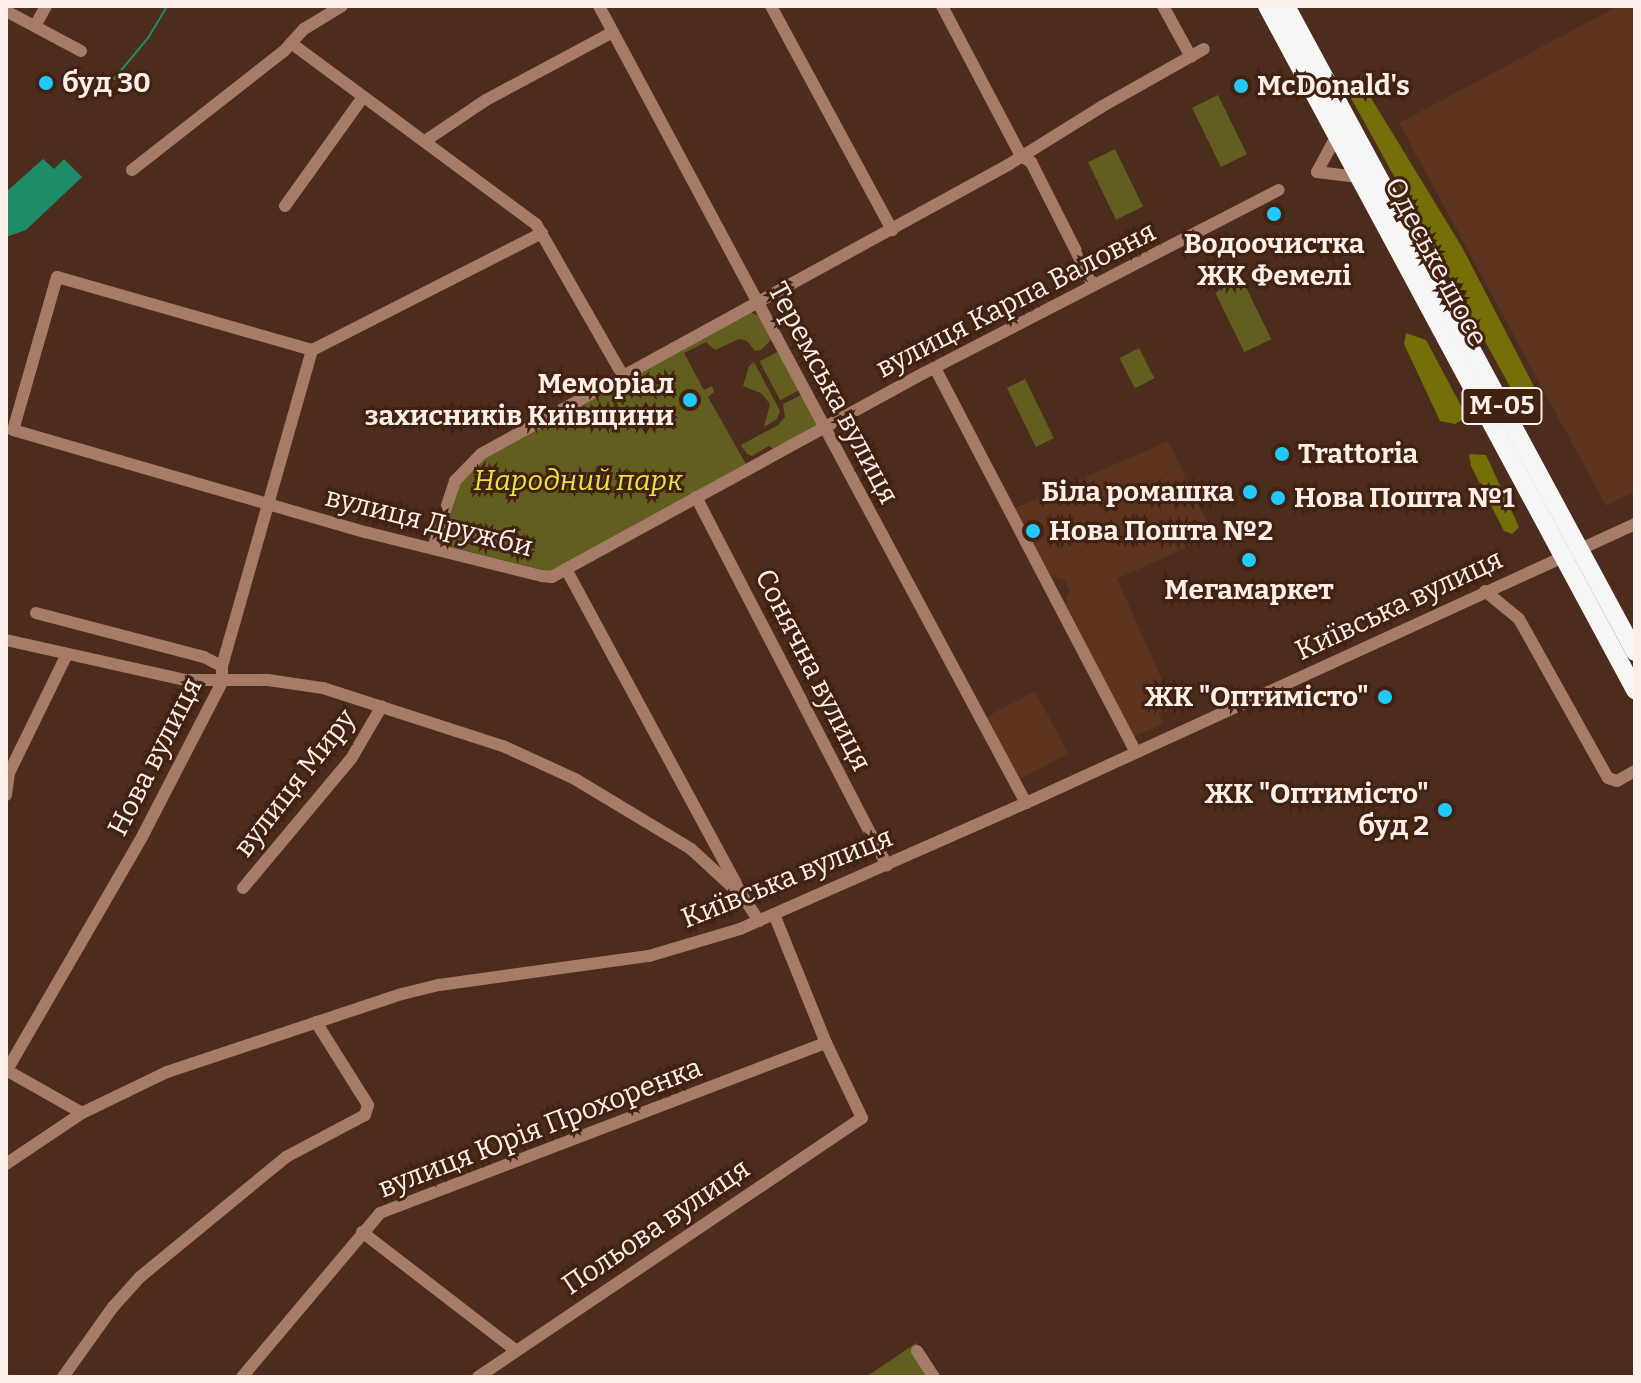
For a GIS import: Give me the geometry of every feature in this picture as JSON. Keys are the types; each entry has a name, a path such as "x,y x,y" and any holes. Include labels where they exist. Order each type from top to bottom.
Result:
{"highway":[{"name":"М-05","path":"1267,6 1309,68"},
{"name":"М-05","path":"1286,6 1309,68"},
{"name":"Одеське шосе","path":"1309,68 1358,177 1571,551 1635,652"},
{"name":"Одеське шосе","path":"1309,68 1571,551 1635,690"}],"street":[{"path":"35,26 46,6"},
{"path":"132,170 291,43 304,29 342,6"},
{"name":"Теремська вулиця","path":"599,6 1026,803"},
{"path":"771,6 892,230"},
{"path":"942,6 1021,156 1031,162 1093,285"},
{"path":"1163,6 1191,57"},
{"path":"6,11 81,51"},
{"path":"425,141 486,100 613,32"},
{"path":"291,43 530,218 542,233 623,376"},
{"path":"433,548 455,481 470,463 516,433 892,230 1204,49"},
{"path":"285,206 363,97"},
{"path":"1337,135 1317,172 1358,177"},
{"name":"вулиця Карпа Валовня","path":"566,569 935,368 1278,190"},
{"path":"312,350 542,233"},
{"name":"вулиця Дружби","path":"312,350 57,277 13,430 269,504 542,576 552,577 566,569 743,897"},
{"name":"Нова вулиця","path":"6,1070 142,837 222,682 222,666 312,350"},
{"path":"935,368 1136,752"},
{"name":"Сонячна вулиця","path":"696,497 887,865"},
{"name":"Київська вулиця","path":"6,1164 82,1113 167,1072 316,1022 439,985 649,956 759,921 1026,803 1635,524"},
{"path":"1485,591 1519,619 1608,778 1617,781 1635,771"},
{"path":"36,613 204,657 222,666"},
{"path":"6,640 164,677 222,682 296,682 382,706 503,746 575,779 691,849 743,897 759,921"},
{"path":"6,795 9,773 67,654"},
{"name":"вулиця Миру","path":"243,888 351,759 382,706"},
{"path":"774,914 826,1043"},
{"path":"63,1377 113,1307 140,1277 262,1174 286,1157 365,1115 368,1105 316,1022"},
{"name":"Польова вулиця","path":"478,1377 862,1118 826,1043"},
{"name":"вулиця Юрія Прохоренка","path":"242,1377 380,1213 826,1043"},
{"path":"6,1070 82,1113"},
{"path":"362,1232 515,1350"},
{"path":"917,1351 934,1377"}],"shaded area":[{"path":"1618,6 1635,6 1635,491 1606,506 1399,123"},
{"path":"1354,91 1368,93 1462,247 1543,404 1536,423 1524,412 1351,98"},
{"path":"43,159 54,169 64,159 82,177 26,230 6,237 6,192"},
{"path":"1406,333 1426,340 1467,417 1455,424 1440,421 1404,344"},
{"path":"1168,441 1214,535 1117,579 1175,708 1159,715 1163,724 1134,737 1065,603 1069,591 1065,581 1051,576 1015,508"},
{"path":"1469,454 1486,455 1519,527 1512,534 1504,531 1471,466"},
{"path":"1035,691 1068,754 1020,780 986,717"}],"green space":[{"path":"1218,95 1247,154 1221,167 1192,108"},
{"path":"1115,149 1143,207 1116,220 1088,162"},
{"path":"1242,279 1271,339 1244,352 1215,292"},
{"name":"Народний парк","path":"750,312 759,316 772,339 761,350 755,351 747,341 739,339 715,350 706,342 684,353 704,390 712,386 714,392 708,397 746,464 551,572 442,545 460,483 484,459"},
{"path":"1139,348 1154,378 1135,388 1119,358"},
{"path":"779,351 800,390 780,400 760,361"},
{"path":"754,362 780,411 777,419 764,427 770,404 761,393 743,386 749,366"},
{"path":"1025,379 1054,438 1036,447 1007,388"},
{"path":"803,394 818,425 774,450 769,446 752,456 747,454 741,445 778,425 785,417 783,404"},
{"path":"916,1343 940,1377 866,1377"}],"waterway":[{"path":"114,79 148,38 167,6"}],"place":[{"name":"буд 30","path":"46,83"},
{"name":"McDonald's","path":"1241,86"},
{"name":"Водоочистка ЖК Фемелі","path":"1274,214"},
{"name":"Меморіал захисників Київщини","path":"690,400"},
{"name":"Trattoria","path":"1282,454"},
{"name":"Біла ромашка","path":"1250,492"},
{"name":"Нова Пошта №1","path":"1278,498"},
{"name":"Нова Пошта №2","path":"1033,531"},
{"name":"Мегамаркет","path":"1249,560"},
{"name":"ЖК \"Оптимісто\"","path":"1385,697"},
{"name":"ЖК \"Оптимісто\" буд 2","path":"1445,810"}]}
